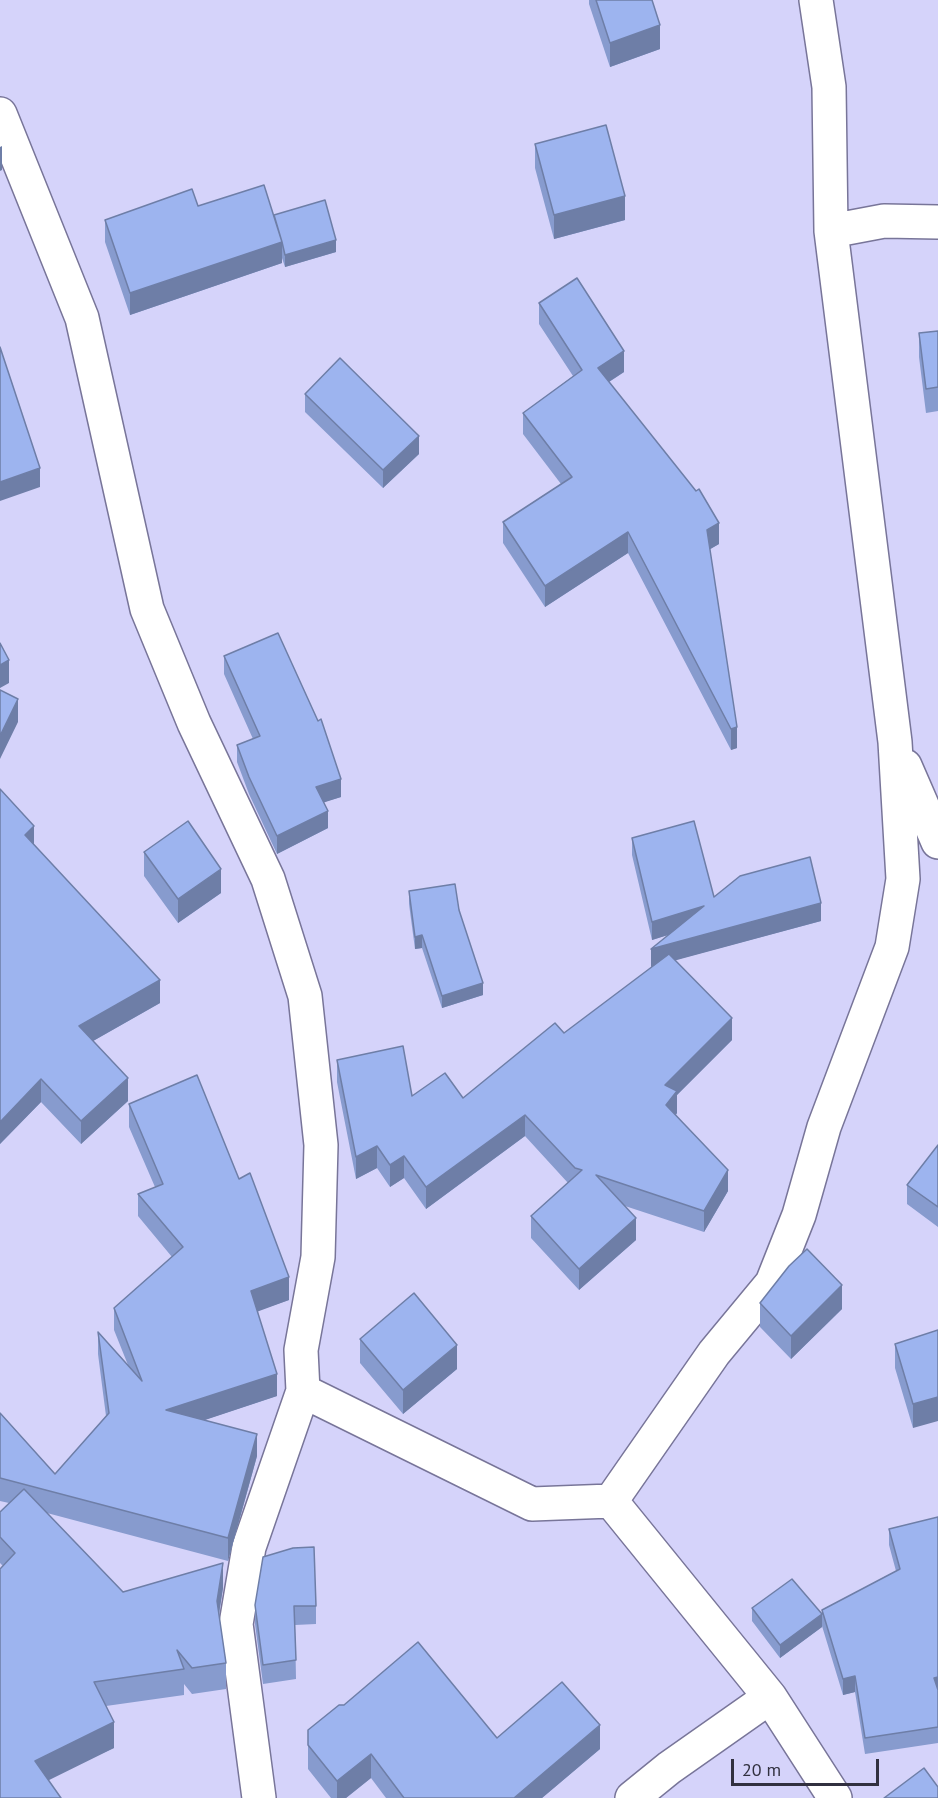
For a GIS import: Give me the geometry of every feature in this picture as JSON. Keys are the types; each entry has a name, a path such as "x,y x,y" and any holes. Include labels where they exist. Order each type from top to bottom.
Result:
{"street":[{"path":"611,1501 714,1353 772,1283 799,1215 824,1127 892,947 903,879 895,742 831,231 829,87 816,0"},
{"path":"0,114 82,318 147,609 194,723 268,879 305,996 321,1145 318,1257 301,1350 303,1391 249,1547 236,1624 259,1798"},
{"path":"831,231 884,221 938,222"},
{"path":"895,742 938,843"},
{"path":"303,1391 532,1504 611,1501"},
{"path":"611,1501 770,1697 835,1798"},
{"path":"632,1798 669,1768 770,1697"}],"building":[{"path":"596,0 652,0 660,25 610,43"},
{"path":"606,125 625,196 554,215 535,144"},
{"path":"264,185 282,242 130,293 105,220 192,189 198,206"},
{"path":"325,200 336,240 285,255 274,215"},
{"path":"577,278 624,351 598,368 696,491 699,489 719,523 707,530 737,727 731,729 628,532 545,586 503,522 572,477 523,413 582,370 539,303"},
{"path":"938,331 938,387 926,389 919,333"},
{"path":"0,347 40,468 0,482"},
{"path":"340,358 419,436 383,470 305,394"},
{"path":"278,633 318,721 321,719 341,779 316,787 328,811 277,836 249,777 237,745 260,736 224,656"},
{"path":"0,643 9,660 0,665"},
{"path":"0,690 18,699 0,736"},
{"path":"0,789 34,826 25,835 160,980 79,1026 128,1078 81,1121 41,1079 0,1122"},
{"path":"188,821 221,869 178,899 144,852"},
{"path":"694,821 714,897 740,876 810,857 821,903 651,949 704,906 652,922 632,838"},
{"path":"455,884 459,910 483,983 442,996 422,935 415,937 409,891"},
{"path":"669,954 732,1018 665,1085 677,1091 666,1105 728,1170 704,1211 596,1175 636,1218 579,1269 531,1216 582,1170 575,1168 525,1115 426,1187 404,1156 390,1165 377,1146 356,1157 337,1060 403,1046 412,1096 445,1073 463,1098 555,1023 564,1033"},
{"path":"197,1075 239,1179 250,1173 289,1277 251,1291 277,1374 166,1410 257,1434 228,1538 0,1478 0,1413 55,1474 109,1413 98,1332 142,1381 114,1308 183,1247 138,1194 163,1184 129,1104"},
{"path":"938,1145 938,1207 907,1185"},
{"path":"807,1249 842,1285 791,1336 760,1303 789,1266"},
{"path":"414,1293 457,1345 403,1390 360,1339"},
{"path":"938,1330 938,1397 913,1404 895,1344"},
{"path":"24,1489 123,1592 223,1563 217,1601 226,1663 192,1668 177,1650 184,1669 94,1682 114,1722 35,1761 61,1798 0,1798 0,1569 15,1553 0,1537 0,1512"},
{"path":"938,1517 938,1677 934,1678 938,1690 938,1727 865,1738 855,1676 843,1679 822,1610 900,1569 889,1529"},
{"path":"314,1547 316,1606 294,1606 296,1660 263,1665 255,1605 263,1557 293,1548"},
{"path":"792,1579 822,1614 780,1645 752,1608"},
{"path":"418,1642 497,1738 562,1682 600,1725 514,1798 404,1798 371,1754 337,1781 308,1745 308,1730 339,1705 344,1705"},
{"path":"924,1768 938,1787 938,1798 884,1798"}]}
